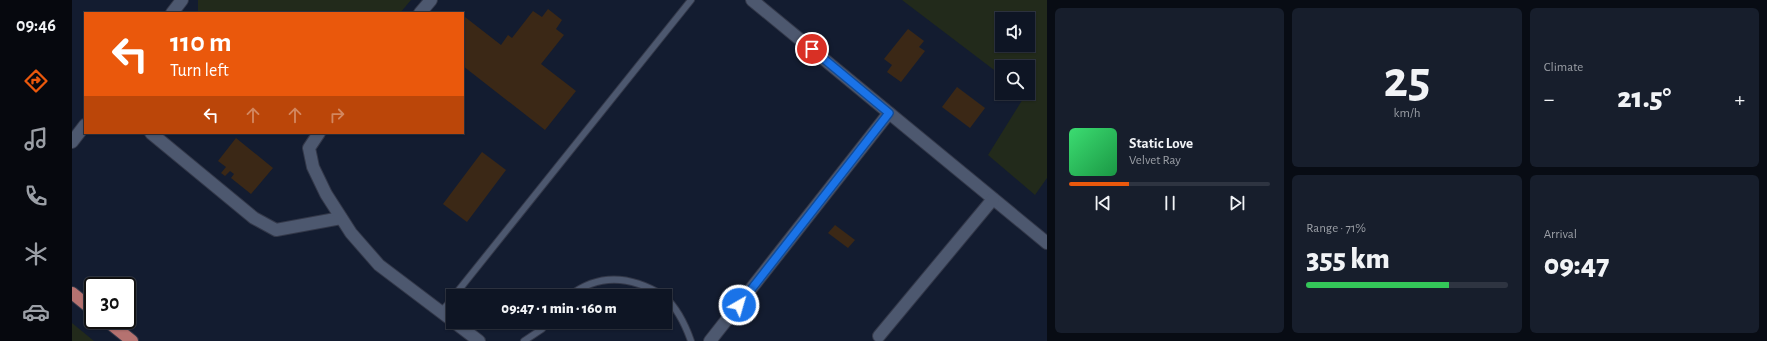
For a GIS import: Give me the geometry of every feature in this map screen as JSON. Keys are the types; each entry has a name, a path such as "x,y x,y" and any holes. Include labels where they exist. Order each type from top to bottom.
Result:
{"main road":[{"path":"72,293 84,303"},
{"path":"117,329 132,341"}],"street":[{"path":"173,12 182,0"},
{"path":"421,12 431,0"},
{"path":"752,0 1047,243"},
{"path":"710,341 889,113"},
{"path":"72,142 84,127"},
{"path":"152,134 267,227 276,230 341,218"},
{"path":"317,134 309,148 313,167 326,194 351,233 379,265 446,316"},
{"path":"879,336 993,199"},
{"path":"463,329 479,341"}],"lane":[{"path":"460,289 691,0"},
{"path":"579,289 585,285 616,279 632,281 652,289"},
{"path":"672,304 684,322 691,341"},
{"path":"441,312 446,306"},
{"path":"524,341 542,329"}],"green space":[{"path":"198,0 411,0 401,12 198,12"},
{"path":"902,0 1047,0 1047,178 1035,195 988,155 1022,100 1035,100 1035,60 995,60 995,71"},
{"path":"72,323 94,341 72,341"}],"building":[{"path":"548,9 562,20 556,29 564,35 541,64 576,91 545,130 464,67 465,17 501,45 508,35 512,38 533,11 542,17"},
{"path":"908,29 924,41 919,47 925,51 901,82 887,72 892,65 884,59"},
{"path":"957,87 985,108 970,128 942,107"},
{"path":"236,138 273,168 251,194 231,178 234,174 230,171 225,176 221,173 226,167 218,161"},
{"path":"482,152 506,170 467,222 443,204"},
{"path":"835,225 855,240 848,248 828,233"}],"route":[{"path":"739,305 889,113 812,49"}]}
